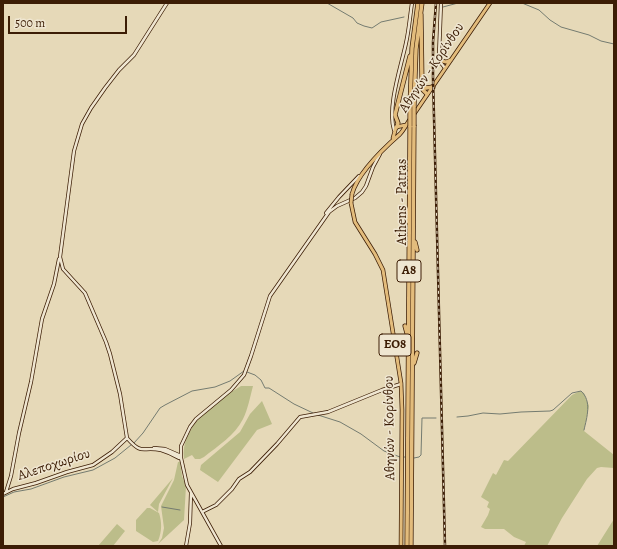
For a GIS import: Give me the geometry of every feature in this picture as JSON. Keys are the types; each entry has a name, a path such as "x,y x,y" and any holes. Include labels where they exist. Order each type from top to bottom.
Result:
{"highway":[{"name":"Athens - Patras","path":"412,107 412,48 418,3"},
{"name":"Athens - Patras","path":"407,546 410,126 416,48 422,3"},
{"path":"422,3 422,84 427,94"},
{"path":"396,128 398,123 395,115 412,48"},
{"path":"422,84 426,88 433,87"},
{"name":"Athens - Patras","path":"410,126 413,237 411,546"},
{"path":"406,222 410,201"},
{"path":"413,237 417,250"},
{"path":"405,326 409,341"},
{"path":"412,368 417,353"}],"main road":[{"name":"Αθηνών - Κορίνθου","path":"410,126 427,94 490,3"},
{"path":"441,60 448,62 452,58"},
{"path":"396,128 410,126"},
{"name":"ΕΟ8","path":"369,166 402,131 410,126"},
{"path":"396,128 402,131"},
{"path":"396,128 399,134"},
{"name":"ΕΟ8","path":"388,146 394,137 396,128"},
{"name":"Αθηνών - Κορίνθου","path":"369,166 358,181 352,194 351,204 353,216 358,227 383,270 402,384 401,546"}],"street":[{"path":"5,493 11,476 20,427 31,382 42,319 54,284 60,257 76,142 82,124 91,108 119,70 134,55 167,3"},
{"path":"396,128 392,125 393,98 406,40 412,3"},
{"path":"441,3 439,34 441,60 447,67"},
{"path":"324,218 337,206 355,198 362,192 380,154"},
{"path":"174,453 178,452 190,427 196,419 234,386 244,375 270,296 330,207 369,166"},
{"path":"60,257 63,269 85,293 109,351 120,394 127,438 137,448 162,450 181,457"},
{"path":"202,512 216,505 231,490 239,479 252,470 277,444 299,417 315,413 328,412 378,391 402,384"},
{"name":"Αλεποχωρίου","path":"5,493 92,465 112,452 127,438"},
{"path":"181,457 184,441"},
{"path":"181,446 184,476 190,491 221,546"},
{"path":"147,450 161,448 181,457"},
{"path":"186,546 190,523 190,491"},
{"path":"191,508 198,505"}],"green space":[{"path":"419,3 413,67 409,546 412,75 413,49"},
{"path":"241,386 253,386 248,407 240,425 226,440 204,457 195,459 192,455 184,459 184,447 194,425 211,407"},
{"path":"580,391 584,393 589,406 584,431 614,455 614,468 597,468 587,479 562,518 547,546 524,546 526,542 514,537 504,529 485,529 481,527 490,509 487,507 489,502 481,497 493,473 496,475 504,460 508,461 572,395"},
{"path":"262,401 272,424 257,430 218,482 200,470 201,465 240,432 250,414"},
{"path":"178,462 180,462 182,476 186,486 184,520 158,544 162,538 164,528 161,506 174,480"},
{"path":"173,478 159,504 158,512 150,505"},
{"path":"147,508 159,513 161,527 158,541 153,542 136,531 136,520"},
{"path":"614,519 614,546 597,546"},
{"path":"117,524 125,531 113,546 98,546"}],"waterway":[{"path":"327,3 353,18 357,23 372,28 381,22 404,17"},
{"path":"443,7 458,3"},
{"path":"522,3 539,10 561,27 614,44"},
{"path":"134,443 143,433 160,408 192,391 215,387 230,381 244,371"},
{"path":"247,372 255,375 261,380 265,388 269,388 294,404 313,413"},
{"path":"457,417 483,413 500,414 550,411 572,393 581,391 587,399 588,404 584,430"},
{"path":"318,415 340,422 361,434 384,451 400,457"},
{"path":"414,458 421,455 422,418 436,418"},
{"path":"3,497 14,492 31,489 64,477 93,470 115,458 131,445"},
{"path":"162,507 180,510"}],"railway":[{"path":"436,3 433,42 433,78 445,546"}]}
